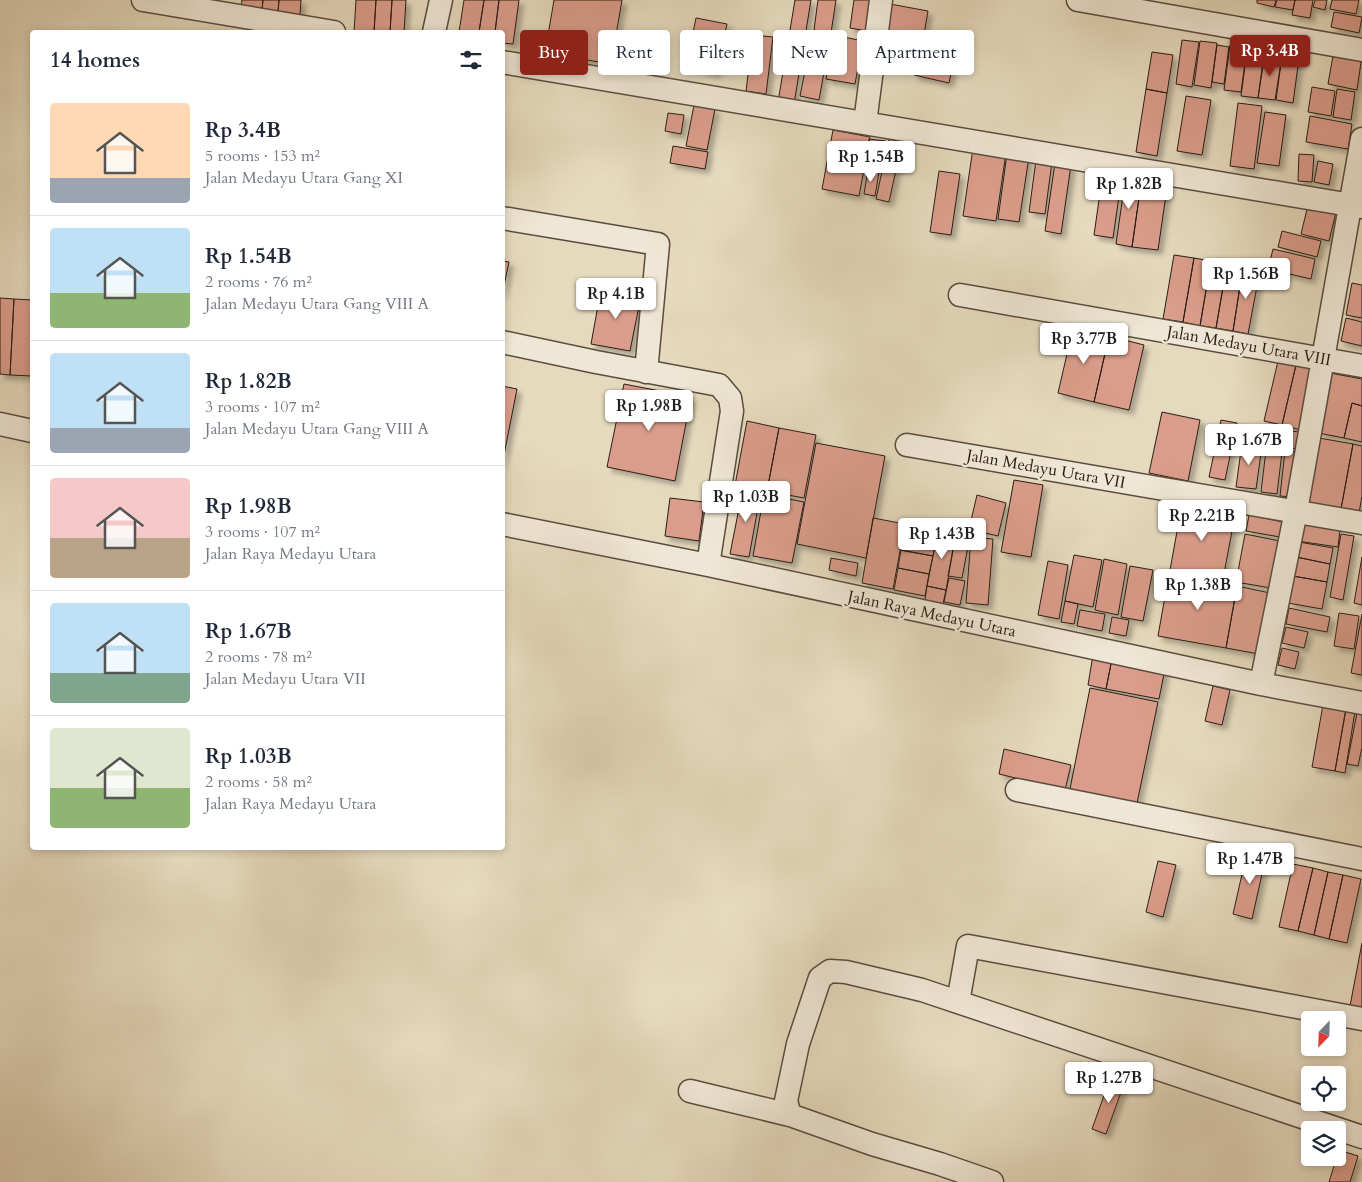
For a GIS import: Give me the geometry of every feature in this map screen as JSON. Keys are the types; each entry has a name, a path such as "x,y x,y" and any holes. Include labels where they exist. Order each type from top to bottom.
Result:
{"street":[{"path":"143,0 322,30"},
{"path":"434,30 441,0"},
{"path":"865,123 881,0"},
{"path":"1078,0 1362,50"},
{"path":"505,63 1356,206"},
{"path":"1261,684 1356,206 1362,139"},
{"path":"505,218 658,244 646,372"},
{"name":"Jalan Medayu Utara VIII","path":"960,295 1362,366"},
{"path":"505,343 719,385 730,398 732,411 708,565"},
{"path":"0,424 30,431"},
{"name":"Jalan Medayu Utara VII","path":"907,445 1362,523"},
{"name":"Jalan Raya Medayu Utara","path":"505,525 708,565 1261,684 1362,703"},
{"path":"1017,790 1362,859"},
{"path":"958,1002 968,946 1362,1019"},
{"path":"790,1115 786,1100 798,1044 820,978 830,971 846,972 922,990 1362,1137"},
{"path":"690,1091 790,1115 872,1144 992,1182"}],"building":[{"path":"242,0 263,0 262,10 241,7"},
{"path":"263,0 279,0 278,12 262,10"},
{"path":"279,0 301,0 300,15 278,12"},
{"path":"356,0 376,0 374,30 354,30"},
{"path":"376,0 392,0 390,30 374,30"},
{"path":"392,0 406,0 404,30 390,30"},
{"path":"464,0 484,0 479,30 459,30"},
{"path":"484,0 499,0 495,30 479,30"},
{"path":"499,0 519,0 513,44 505,43 505,30 495,30"},
{"path":"554,0 622,0 617,30 598,30 598,62 588,60 588,30 549,30"},
{"path":"795,0 811,0 806,30 790,30"},
{"path":"818,0 836,0 831,30 814,30"},
{"path":"854,0 872,0 867,30 850,28"},
{"path":"1257,0 1276,0 1274,7 1257,3"},
{"path":"1277,0 1295,0 1293,10 1275,7"},
{"path":"1295,0 1313,0 1310,18 1292,15"},
{"path":"1315,0 1327,0 1325,10 1313,7"},
{"path":"1332,0 1359,0 1356,14 1330,9"},
{"path":"890,4 928,11 925,30 886,30"},
{"path":"1334,12 1362,17 1359,33 1331,27"},
{"path":"696,18 727,24 726,30 694,30"},
{"path":"763,36 773,37 766,94 746,91 748,75 763,75"},
{"path":"847,38 857,40 857,73 855,84 826,79 827,75 847,75"},
{"path":"1182,40 1199,42 1192,87 1176,84"},
{"path":"1200,41 1217,43 1211,88 1194,85"},
{"path":"1217,45 1229,47 1224,84 1212,82"},
{"path":"1230,45 1247,48 1241,92 1224,90"},
{"path":"1334,50 1362,55 1357,90 1328,84"},
{"path":"1247,51 1264,54 1258,98 1241,96"},
{"path":"1152,52 1173,55 1167,93 1146,89"},
{"path":"1265,53 1282,56 1275,100 1258,98"},
{"path":"1282,56 1299,58 1293,103 1276,100"},
{"path":"782,75 799,75 794,104 778,102"},
{"path":"804,75 824,75 819,100 800,96"},
{"path":"914,75 951,75 949,83"},
{"path":"1312,87 1335,91 1331,116 1308,112"},
{"path":"1146,89 1167,93 1157,156 1136,152"},
{"path":"1337,89 1355,92 1351,120 1333,117"},
{"path":"1186,96 1211,100 1202,155 1177,151"},
{"path":"1238,103 1262,106 1254,169 1230,166"},
{"path":"694,105 715,109 707,150 686,146"},
{"path":"1265,112 1286,115 1279,166 1257,163"},
{"path":"668,113 684,115 681,134 665,131"},
{"path":"1310,116 1352,124 1348,149 1306,142"},
{"path":"833,130 870,137 859,196 822,189"},
{"path":"869,139 886,141 882,170 865,167"},
{"path":"889,139 902,142 889,202 876,199"},
{"path":"673,146 708,152 705,169 670,163"},
{"path":"973,148 1006,153 996,221 963,216"},
{"path":"1007,154 1029,157 1019,222 998,219"},
{"path":"1299,154 1314,155 1312,182 1298,181"},
{"path":"1036,160 1052,162 1045,214 1029,212"},
{"path":"1318,161 1333,164 1329,185 1314,182"},
{"path":"1055,163 1071,165 1061,234 1045,231"},
{"path":"868,169 879,172 875,196 864,194"},
{"path":"939,171 960,174 951,235 930,232"},
{"path":"1103,172 1122,175 1113,238 1094,235"},
{"path":"1126,174 1142,177 1132,247 1116,244"},
{"path":"1142,177 1168,181 1158,250 1132,247"},
{"path":"1308,205 1336,212 1329,241 1301,234"},
{"path":"1282,231 1321,241 1317,257 1278,247"},
{"path":"1273,249 1315,259 1311,279 1268,269"},
{"path":"1174,255 1194,258 1183,322 1163,319"},
{"path":"1194,258 1211,261 1200,326 1183,322"},
{"path":"505,261 509,262 505,281"},
{"path":"1211,261 1227,264 1216,328 1200,326"},
{"path":"1227,264 1243,267 1233,331 1216,328"},
{"path":"1243,267 1260,270 1248,334 1233,331"},
{"path":"1352,283 1362,285 1362,318 1346,315"},
{"path":"601,289 641,296 630,351 591,344"},
{"path":"0,298 14,299 10,375 0,374"},
{"path":"14,299 30,300 30,376 10,375"},
{"path":"1346,318 1362,322 1362,346 1341,341"},
{"path":"1073,328 1109,336 1094,402 1058,393"},
{"path":"1109,336 1144,345 1129,410 1094,402"},
{"path":"1278,361 1296,365 1282,425 1264,421"},
{"path":"1296,365 1315,369 1301,430 1282,425"},
{"path":"1330,373 1362,379 1362,406 1352,403 1344,438 1318,433"},
{"path":"624,384 691,397 675,481 607,467"},
{"path":"505,387 517,389 505,450"},
{"path":"1352,403 1362,406 1362,442 1344,438"},
{"path":"1162,412 1200,420 1188,481 1149,473"},
{"path":"1221,420 1237,423 1225,480 1209,477"},
{"path":"747,421 779,428 767,491 735,485"},
{"path":"1250,426 1299,432 1298,449 1248,443"},
{"path":"779,428 816,435 804,498 767,491"},
{"path":"1319,438 1353,444 1341,509 1307,503"},
{"path":"816,443 885,456 866,558 797,544"},
{"path":"1242,443 1262,446 1256,489 1236,487"},
{"path":"1353,444 1362,446 1362,496 1359,513 1341,509"},
{"path":"1266,450 1282,452 1277,494 1261,492"},
{"path":"1285,451 1297,452 1292,497 1280,496"},
{"path":"1014,480 1043,485 1031,557 1001,552"},
{"path":"743,488 761,491 749,557 730,554"},
{"path":"764,494 804,502 792,563 753,556"},
{"path":"977,495 1006,503 998,536 969,529"},
{"path":"670,498 704,502 699,541 665,536"},
{"path":"1182,504 1235,515 1223,579 1170,570"},
{"path":"1249,515 1283,522 1280,537 1246,531"},
{"path":"873,518 905,524 893,589 862,583"},
{"path":"905,524 938,530 933,556 900,550"},
{"path":"1301,524 1340,530 1338,547 1297,541"},
{"path":"938,530 956,533 946,590 927,586"},
{"path":"956,533 970,536 962,578 948,576"},
{"path":"1245,534 1280,541 1271,588 1236,582"},
{"path":"1341,534 1354,536 1343,600 1330,597"},
{"path":"971,537 993,539 988,605 966,603"},
{"path":"1299,542 1333,548 1330,564 1296,557"},
{"path":"901,550 933,556 929,574 898,568"},
{"path":"1074,555 1102,560 1093,607 1065,601"},
{"path":"1296,557 1330,564 1327,582 1293,576"},
{"path":"1362,557 1362,605 1354,603"},
{"path":"831,558 858,563 856,576 829,570"},
{"path":"1104,559 1127,564 1118,615 1095,610"},
{"path":"1048,561 1068,565 1059,619 1038,615"},
{"path":"1130,566 1153,570 1143,621 1121,617"},
{"path":"898,568 929,574 925,596 894,590"},
{"path":"1169,574 1237,586 1226,648 1158,636"},
{"path":"1293,576 1327,582 1322,609 1288,603"},
{"path":"949,578 965,581 960,605 944,602"},
{"path":"927,586 946,590 943,604 925,600"},
{"path":"1237,586 1270,593 1259,654 1226,648"},
{"path":"1065,601 1078,604 1074,624 1061,622"},
{"path":"1289,608 1330,617 1327,632 1286,624"},
{"path":"1080,610 1105,614 1102,631 1077,626"},
{"path":"1339,613 1359,616 1354,649 1334,646"},
{"path":"1362,614 1362,675 1351,673"},
{"path":"1112,617 1129,620 1126,636 1109,633"},
{"path":"1286,627 1308,632 1304,648 1282,643"},
{"path":"1282,648 1299,652 1295,669 1278,665"},
{"path":"1093,655 1112,659 1106,689 1088,685"},
{"path":"1112,659 1165,669 1159,699 1106,689"},
{"path":"1213,686 1230,690 1222,725 1205,721"},
{"path":"1090,688 1158,702 1136,808 1069,794"},
{"path":"1324,699 1347,703 1335,771 1312,767"},
{"path":"1347,703 1356,705 1345,773 1335,771"},
{"path":"1358,708 1362,709 1362,747 1358,766 1347,764"},
{"path":"1004,749 1071,765 1065,790 999,774"},
{"path":"1247,852 1266,856 1252,919 1233,914"},
{"path":"1158,861 1176,865 1163,917 1146,912"},
{"path":"1293,864 1313,868 1298,931 1279,927"},
{"path":"1313,868 1328,872 1314,935 1298,931"},
{"path":"1328,872 1343,875 1329,939 1314,935"},
{"path":"1343,875 1361,879 1347,943 1329,939"},
{"path":"1362,943 1362,1008 1350,1006"},
{"path":"1112,1073 1126,1078 1106,1134 1092,1129"},
{"path":"1346,1152 1358,1156 1350,1182 1329,1182 1334,1166 1346,1166"}]}
